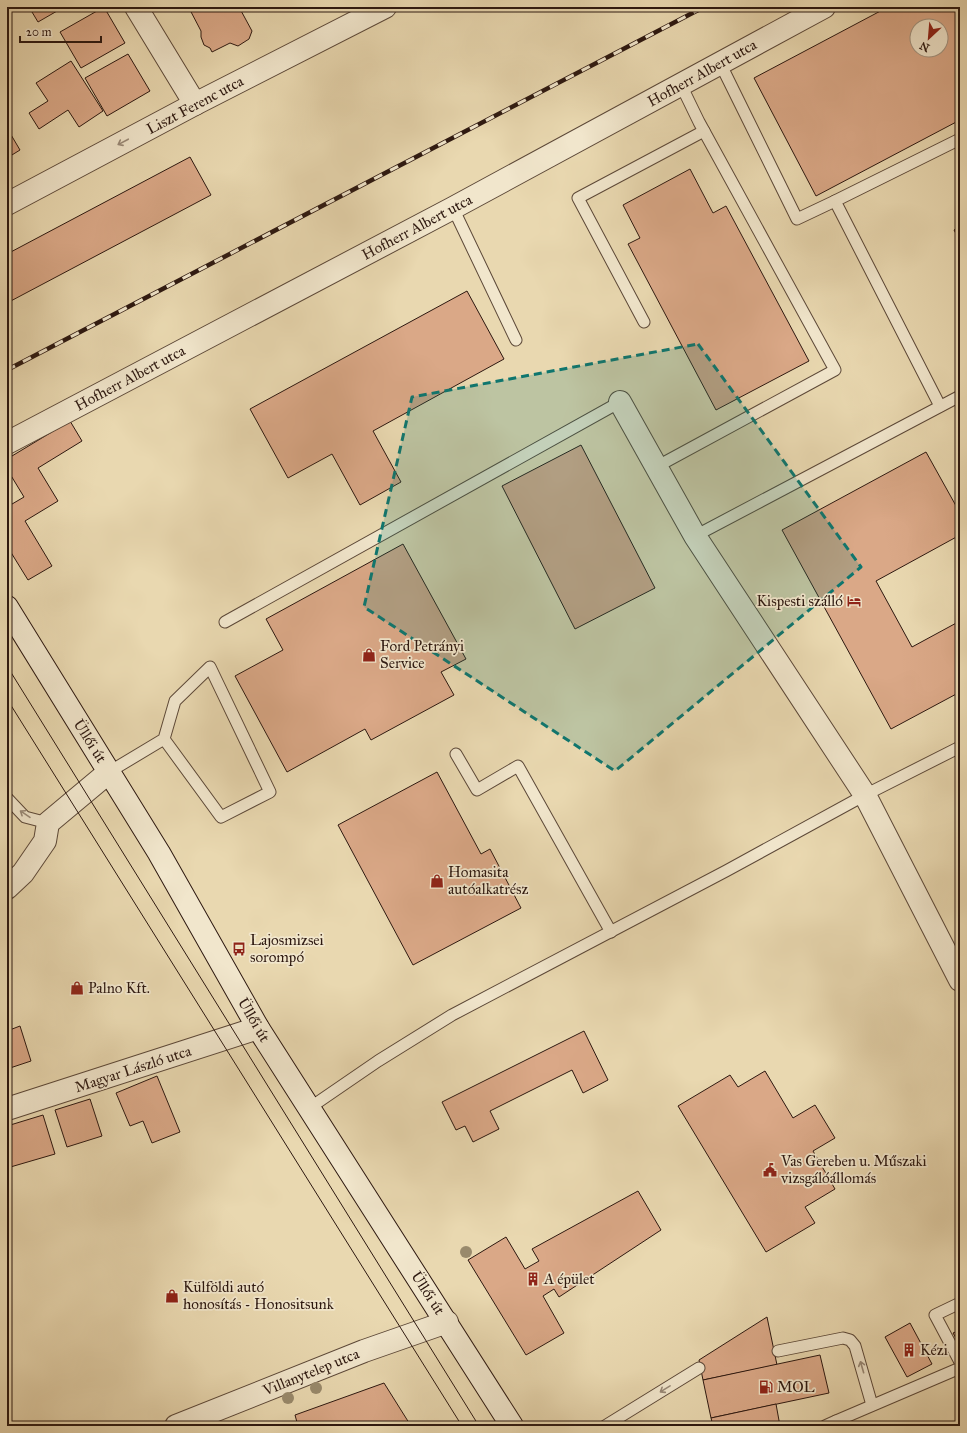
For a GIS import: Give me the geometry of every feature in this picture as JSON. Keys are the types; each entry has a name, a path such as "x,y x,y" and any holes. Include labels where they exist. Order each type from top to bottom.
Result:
{"street":[{"path":"136,7 195,104"},
{"name":"Liszt Ferenc utca","path":"7,204 195,104 384,7"},
{"name":"Hofherr Albert utca","path":"7,443 453,208 824,7"},
{"path":"620,402 695,536 865,795 960,980"},
{"name":"Üllői út","path":"7,607 159,853 258,1028 512,1426"},
{"path":"7,888 23,873 45,841 48,823 109,772"},
{"name":"Magyar László utca","path":"7,1109 258,1028"},
{"name":"Villanytelep utca","path":"176,1426 364,1351 447,1322"}],"lane":[{"path":"720,63 797,219 960,139"},
{"path":"656,467 835,370 704,131 681,85"},
{"path":"644,322 578,198 704,131"},
{"path":"835,201 940,406"},
{"path":"453,208 516,340"},
{"path":"695,536 960,396"},
{"path":"225,622 620,402"},
{"path":"109,772 164,739 175,701 210,667 270,792 221,817 164,739"},
{"path":"308,1108 378,1061 452,1016 865,795 960,747"},
{"path":"456,754 477,790 518,766 611,932"},
{"path":"7,798 25,817 48,823"},
{"path":"960,1303 935,1315 960,1362"},
{"path":"778,1351 843,1338 850,1340 855,1346 872,1405"},
{"path":"605,1426 699,1368"},
{"path":"825,1426 837,1424 872,1405 960,1368"}],"highlighted area":[{"path":"698,344 861,567 615,771 364,607 412,397"}],"building":[{"path":"29,7 64,7 38,22"},
{"path":"104,7 125,43 81,68 60,32"},
{"path":"239,7 252,31 249,39 238,46 230,43 212,52 210,48 204,45 201,37 201,31 189,8"},
{"path":"888,7 960,7 960,120 816,196 754,78"},
{"path":"128,54 150,91 107,116 85,78"},
{"path":"71,61 103,111 79,127 68,110 39,129 29,113 48,101 36,83"},
{"path":"7,128 20,150 7,158"},
{"path":"190,157 211,195 7,303 7,254"},
{"path":"690,169 713,213 726,206 809,361 716,410 628,244 640,238 623,205"},
{"path":"960,226 960,241 954,230"},
{"path":"467,291 504,359 373,431 401,482 360,505 332,454 288,478 250,409"},
{"path":"70,421 82,441 38,468 58,501 25,521 52,566 28,580 7,546 7,507 24,497 7,469 7,459"},
{"path":"581,445 655,588 575,629 502,486"},
{"name":"Kispesti szálló","path":"926,452 960,513 960,535 876,581 912,647 960,621 960,692 891,729 782,530"},
{"name":"Ford Petrányi Service","path":"403,544 466,659 441,672 454,695 371,740 365,729 287,772 235,676 283,650 266,619"},
{"name":"Homasita autóalkatrész","path":"437,772 481,854 490,849 521,908 413,965 338,825"},
{"path":"20,1026 31,1061 7,1069 7,1031"},
{"path":"584,1031 608,1080 583,1093 572,1070 490,1111 499,1129 473,1142 465,1126 456,1130 442,1102"},
{"name":"Vas Gereben u. Műszaki vizsgálóállomás","path":"765,1071 793,1118 815,1105 835,1138 813,1151 835,1189 805,1207 815,1223 766,1252 678,1106 730,1075 738,1087"},
{"path":"157,1076 180,1132 152,1143 143,1121 130,1126 116,1093"},
{"path":"90,1099 102,1136 67,1147 55,1110"},
{"path":"43,1115 55,1154 7,1168 7,1126"},
{"name":"A épület","path":"638,1191 661,1230 559,1297 554,1289 543,1296 564,1333 526,1355 468,1260 506,1237 525,1269 539,1261 532,1249"},
{"path":"767,1317 777,1365 703,1380 699,1360"},
{"name":"Kézi","path":"910,1323 932,1364 907,1377 885,1337"},
{"path":"960,1330 960,1345 953,1333"},
{"name":"MOL","path":"820,1355 829,1393 711,1418 703,1380"},
{"path":"384,1383 411,1426 298,1426 295,1415"},
{"path":"776,1404 780,1426 713,1426 711,1418"}],"tram line":[{"path":"7,666 479,1426"},
{"path":"7,699 462,1426"}],"railway":[{"path":"7,370 704,7"}],"place":[{"name":"Kispesti szálló","path":"854,601"},
{"name":"Ford Petrányi Service","path":"369,655"},
{"name":"Homasita autóalkatrész","path":"437,881"},
{"name":"Lajosmizsei sorompó","path":"239,949"},
{"name":"Palno Kft.","path":"77,988"},
{"name":"Vas Gereben u. Műszaki vizsgálóállomás","path":"770,1170"},
{"name":"A épület","path":"533,1279"},
{"name":"Külföldi autó honosítás - Honositsunk","path":"172,1296"},
{"name":"Kézi","path":"909,1350"},
{"name":"MOL","path":"766,1387"}]}
